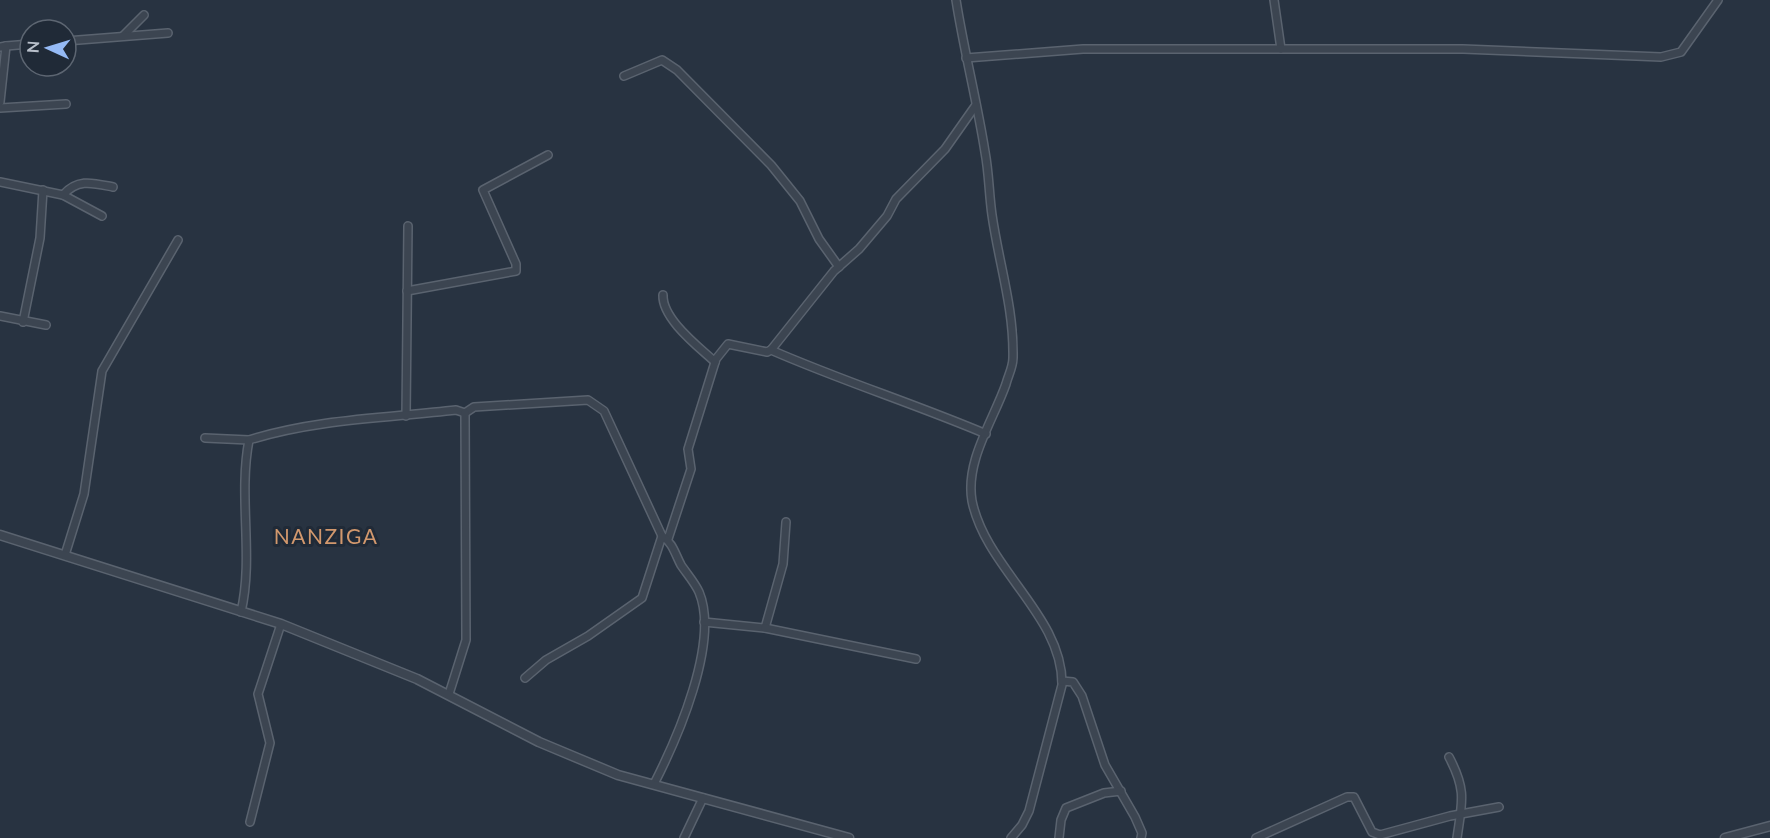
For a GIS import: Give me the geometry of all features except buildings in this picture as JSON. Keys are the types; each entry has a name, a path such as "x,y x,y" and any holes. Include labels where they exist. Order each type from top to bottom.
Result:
{"street":[{"path":"956,0 986,153 992,216 1008,285 1013,361 971,475 972,499 978,524 997,560 1019,589 1055,646 1062,667 1062,681 1029,811 1022,825 1011,838"},
{"path":"1274,0 1281,49"},
{"path":"966,58 1083,49 1465,49 1661,57 1681,52 1718,0"},
{"path":"123,36 144,15"},
{"path":"78,40 168,33"},
{"path":"0,102 3,46 18,45"},
{"path":"624,76 662,60 677,70 771,165 800,201 819,239 839,267"},
{"path":"0,108 66,104"},
{"path":"525,678 546,660 588,636 642,598 691,469 688,449 715,362 728,344 767,352 771,350 839,267 859,249 887,216 896,199 945,150 976,105"},
{"path":"407,291 516,271 516,264 483,190 548,155"},
{"path":"0,182 63,195 102,216"},
{"path":"63,195 70,187 82,182 113,187"},
{"path":"23,322 40,238 43,190"},
{"path":"406,416 408,226"},
{"path":"65,555 84,494 102,371 178,240"},
{"path":"663,296 668,312 683,332 715,362"},
{"path":"0,316 46,326"},
{"path":"771,350 832,377 862,384 986,434"},
{"path":"465,413 474,407 588,400 604,411 665,537 699,591 704,622 703,653 697,676 666,760 654,784"},
{"path":"205,438 249,440 317,424 456,410 465,413"},
{"path":"449,694 466,640 465,413"},
{"path":"241,612 246,591 245,516 249,440"},
{"path":"765,628 783,564 786,522"},
{"path":"0,535 281,624 449,694 539,742 618,775 849,838"},
{"path":"704,622 765,628 916,659"},
{"path":"250,822 270,743 258,694 281,624"},
{"path":"1062,681 1073,682 1082,696 1105,765 1142,833 1141,838"},
{"path":"1449,757 1461,779 1463,796 1457,838"},
{"path":"1059,838 1061,820 1066,807 1104,793 1121,791"},
{"path":"1256,838 1347,796 1354,797 1359,803 1376,836 1460,814 1498,807"},
{"path":"684,838 704,798"},
{"path":"1725,838 1770,826"}],"district":[{"name":"NANZIGA","path":"326,535"}]}
